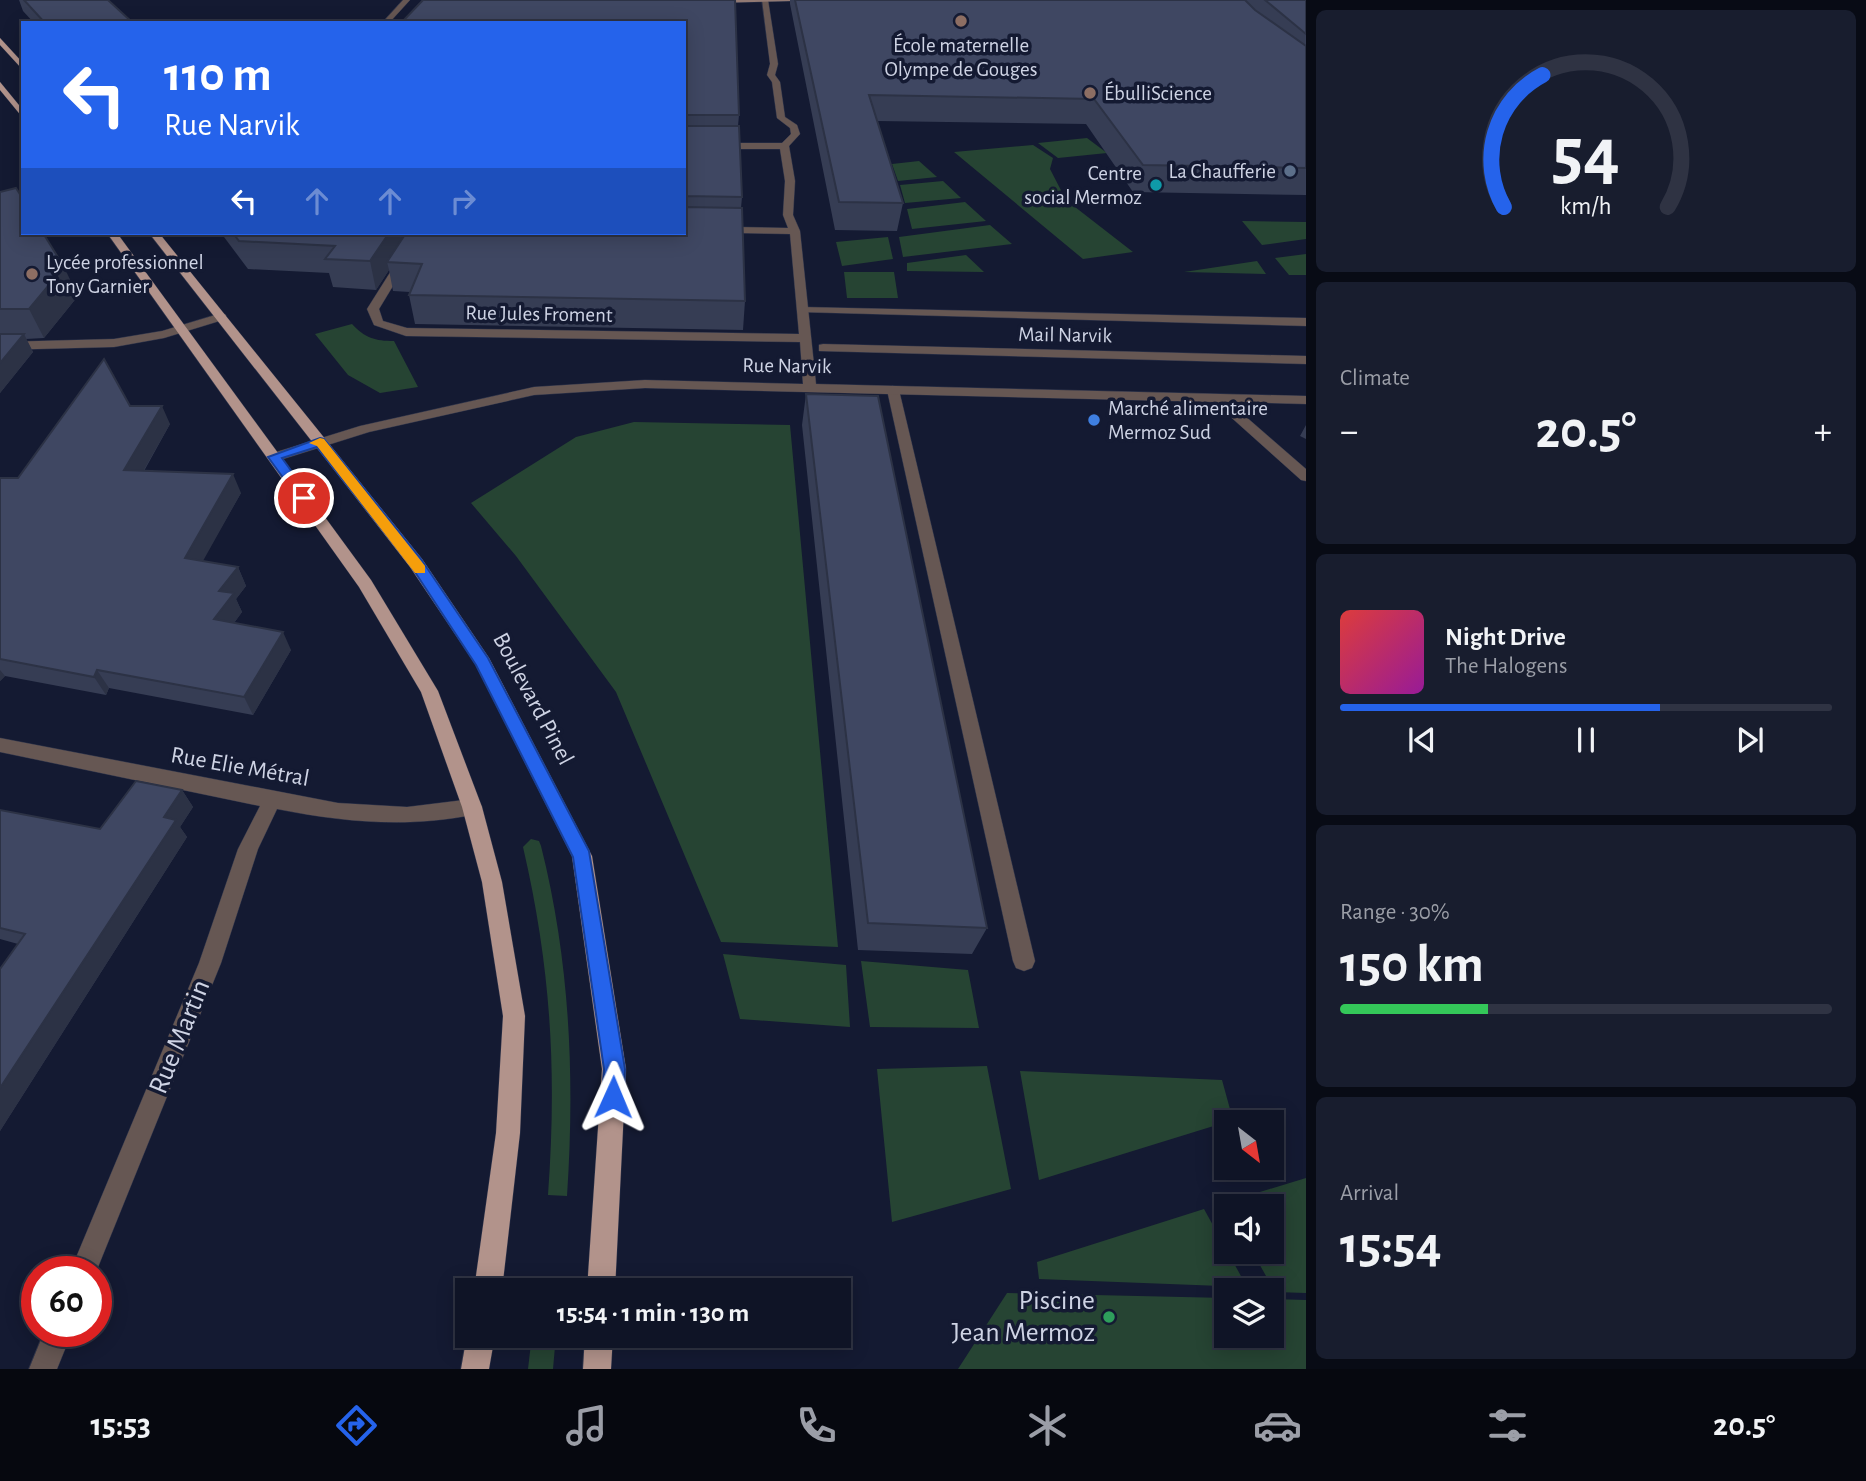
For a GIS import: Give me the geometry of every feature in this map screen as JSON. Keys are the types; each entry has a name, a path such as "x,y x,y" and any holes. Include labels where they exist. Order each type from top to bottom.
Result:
{"main road":[{"path":"0,40 21,66"},
{"path":"0,84 21,113"},
{"path":"114,235 365,584 429,691 472,807 492,882 514,1016 508,1133 490,1278"},
{"name":"Boulevard Pinel","path":"156,235 416,563 483,662 582,856 614,1069 602,1278"},
{"path":"475,1369 479,1348"},
{"path":"597,1369 598,1348"}],"street":[{"path":"387,21 407,0"},
{"path":"707,1 829,0"},
{"path":"686,146 784,146 796,134 794,127 781,118 776,82 770,70 774,64 765,1"},
{"path":"784,146 790,192 787,217 795,230 810,388"},
{"path":"686,229 795,230"},
{"name":"Rue Jules Froment","path":"419,235 373,309 378,323 405,332 806,338"},
{"path":"803,310 1306,322"},
{"path":"0,346 114,343 222,317"},
{"name":"Mail Narvik","path":"823,348 1306,360"},
{"name":"Rue Narvik","path":"275,457 365,429 534,391 645,384 1306,400"},
{"path":"893,390 1024,961"},
{"path":"1216,397 1306,477"},
{"name":"Rue Elie Métral","path":"0,745 272,800 384,815 444,814 472,807"},
{"name":"Rue Martin","path":"90,1256 210,963 248,849 272,800"},
{"path":"43,1369 52,1347"}],"green space":[{"path":"1087,138 1107,153 1058,158 1038,143"},
{"path":"1033,145 1053,158 1050,169 1066,200 1133,252 1083,259 954,152"},
{"path":"919,161 937,177 898,181 892,164"},
{"path":"943,181 961,198 905,203 900,185"},
{"path":"965,202 986,221 912,229 907,209"},
{"path":"1242,221 1306,222 1306,239 1262,245"},
{"path":"990,225 1012,244 903,257 899,237"},
{"path":"888,237 893,259 842,266 836,242"},
{"path":"1306,254 1306,275 1289,275 1275,258"},
{"path":"966,255 984,272 907,271 907,263"},
{"path":"1257,261 1266,274 1184,272"},
{"path":"844,272 894,272 898,298 847,298"},
{"path":"352,324 371,338 394,341 418,387 380,393 348,375 315,334"},
{"path":"634,422 790,425 838,947 721,942 616,692 516,556 471,503 576,437"},
{"path":"531,839 539,841 541,846 551,889 564,976 570,1064 567,1196 548,1195 552,1105 549,1020 540,935 523,847"},
{"path":"723,954 846,965 850,1027 740,1019"},
{"path":"861,961 968,970 979,1028 870,1027"},
{"path":"987,1066 1011,1189 892,1222 877,1069"},
{"path":"1020,1071 1222,1080 1230,1110 1214,1110 1214,1126 1039,1180"},
{"path":"1306,1178 1306,1293 1284,1292 1284,1278 1267,1278 1259,1264 1284,1264 1284,1194 1254,1194"},
{"path":"1204,1209 1214,1227 1214,1264 1234,1264 1242,1278 1214,1278 1214,1286 1039,1279 1037,1262"},
{"name":"Piscine Jean Mermoz","path":"1007,1293 1214,1298 1214,1348 1284,1348 1284,1299 1306,1300 1306,1369 958,1369"},
{"path":"530,1348 555,1348 553,1369 528,1369"}],"building":[{"path":"24,0 108,0 131,21 43,21"},
{"path":"423,0 735,0 739,115 686,115 686,21 403,21"},
{"path":"795,0 1245,0 1306,46 1306,168 1143,165 1094,99 869,95 903,203 839,202"},
{"path":"1265,0 1306,0 1306,34"},
{"path":"686,126 739,126 742,197 686,196"},
{"path":"16,188 21,196 21,235 44,235 64,267 29,309 0,309 0,192"},
{"path":"686,207 742,208 745,301 409,295 422,264 387,262 405,235 686,235"},
{"path":"234,235 388,235 370,261 325,259 335,246 239,241"},
{"path":"0,334 24,334 0,363"},
{"path":"104,359 130,406 162,406 124,470 233,474 185,558 238,567 219,591 234,593 214,619 283,632 244,697 97,670 94,677 0,659 0,478 18,478"},
{"path":"806,394 878,396 987,928 868,923"},
{"path":"136,781 182,790 164,817 176,820 0,1088 0,969 25,934 0,928 0,810 100,829"}],"slow traffic":[{"path":"315,443 320,442 420,569"}],"place":[{"name":"École maternelle Olympe de Gouges","path":"961,21"},
{"name":"ÉbulliScience","path":"1090,93"},
{"name":"La Chaufferie","path":"1290,171"},
{"name":"Centre social Mermoz","path":"1156,185"},
{"name":"Lycée professionnel Tony Garnier","path":"32,274"},
{"name":"Marché alimentaire Mermoz Sud","path":"1094,420"},
{"name":"Piscine Jean Mermoz","path":"1109,1317"}],"route":[{"path":"304,498 275,457 320,442 375,515 416,563 483,662 582,856 614,1069 613,1097"}]}
